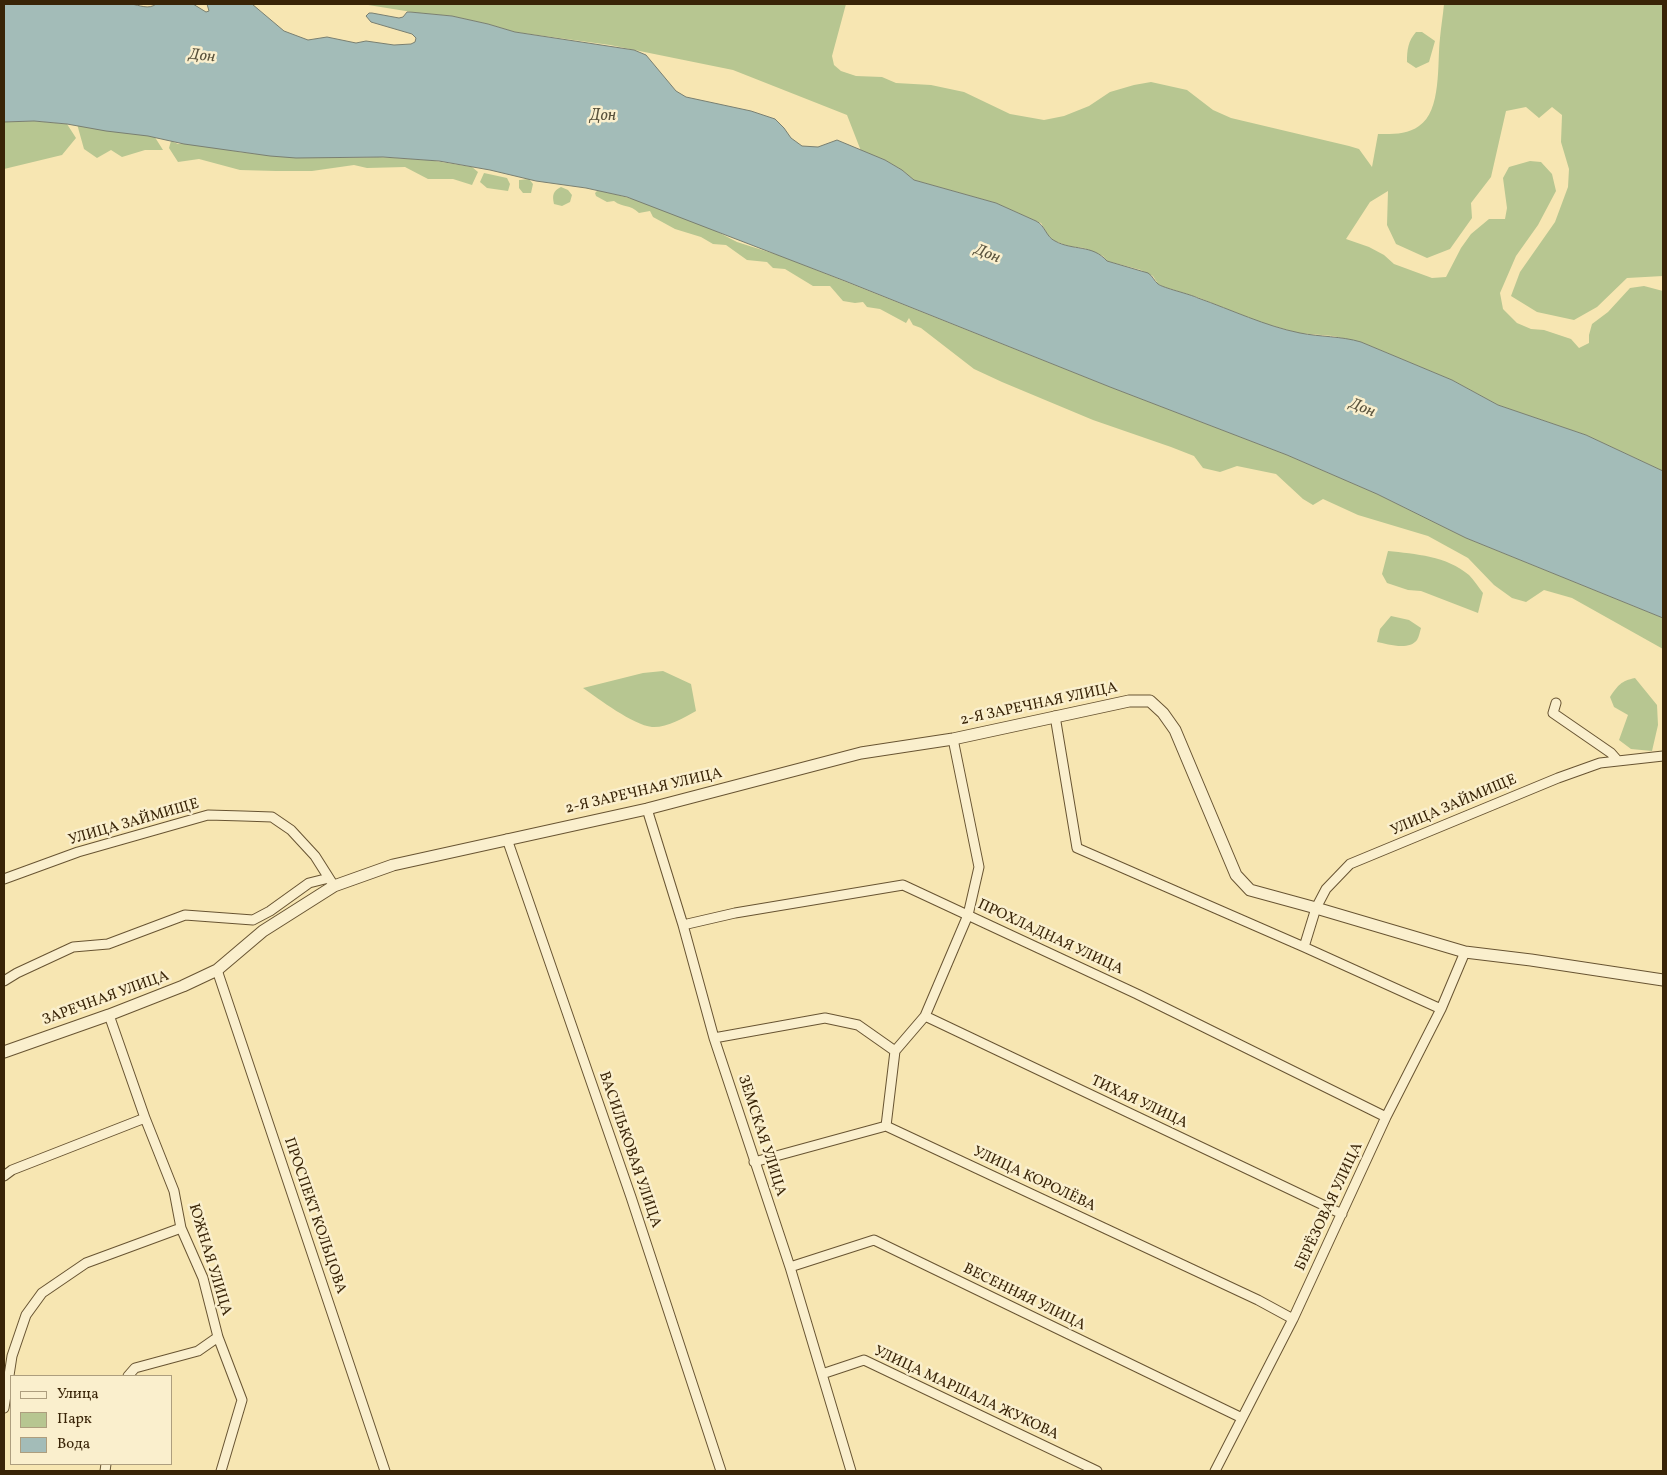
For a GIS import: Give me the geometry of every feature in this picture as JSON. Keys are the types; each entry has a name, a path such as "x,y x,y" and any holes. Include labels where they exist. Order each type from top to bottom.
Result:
{"street":[{"name":"2-Я ЗАРЕЧНАЯ УЛИЦА","path":"332,882 393,865 647,809 862,753 953,739 1129,701 1150,702 1163,714 1175,730 1236,875 1250,890 1465,952 1663,980"},
{"path":"1556,704 1553,713 1612,753 1618,761"},
{"path":"1054,716 1077,848 1441,1009"},
{"path":"754,1162 886,1126 895,1051 925,1016 968,915 979,867 953,739"},
{"name":"УЛИЦА ЗАЙМИЩЕ","path":"1304,947 1316,908 1326,889 1350,864 1558,778 1600,763 1663,756"},
{"name":"ЗЕМСКАЯ УЛИЦА","path":"647,809 683,925 714,1038 790,1266 851,1471"},
{"name":"УЛИЦА ЗАЙМИЩЕ","path":"4,879 78,852 208,815 272,817 297,836 315,856 332,882"},
{"name":"ВАСИЛЬКОВАЯ УЛИЦА","path":"507,839 631,1197 721,1471"},
{"path":"4,981 73,947 108,944 185,916 252,920 270,911 309,883 332,882"},
{"name":"ЗАРЕЧНАЯ УЛИЦА","path":"4,1052 109,1016 184,986 217,970 263,931 332,882"},
{"name":"ПРОХЛАДНАЯ УЛИЦА","path":"683,925 735,913 903,885 1137,994 1386,1117"},
{"name":"БЕРЁЗОВАЯ УЛИЦА","path":"1215,1471 1292,1320 1386,1117 1441,1009 1465,952"},
{"name":"ПРОСПЕКТ КОЛЬЦОВА","path":"217,970 385,1471"},
{"name":"ЮЖНАЯ УЛИЦА","path":"109,1016 145,1118 174,1191 181,1228 203,1278 218,1337 242,1400 220,1471"},
{"name":"ТИХАЯ УЛИЦА","path":"925,1016 1342,1214"},
{"path":"714,1038 825,1018 858,1025 895,1051"},
{"path":"4,1176 12,1170 145,1118"},
{"name":"УЛИЦА КОРОЛЁВА","path":"886,1126 1249,1296 1292,1320"},
{"path":"4,1408 12,1356 20,1331 26,1315 42,1293 86,1263 181,1228"},
{"name":"ВЕСЕННЯЯ УЛИЦА","path":"790,1266 874,1240 1242,1418"},
{"path":"129,1375 135,1368 198,1351 218,1337"},
{"name":"УЛИЦА МАРШАЛА ЖУКОВА","path":"822,1374 864,1360 1097,1471"}],"green space":[{"path":"362,4 846,4 832,56 834,65 841,71 856,76 882,77 896,83 931,85 964,92 1010,114 1044,120 1064,116 1089,106 1110,92 1151,82 1187,90 1213,110 1231,118 1359,149 1372,167 1378,134 1399,133 1414,129 1426,119 1432,109 1437,86 1444,4 1663,4 1663,276 1627,278 1597,307 1574,320 1537,312 1511,296 1520,272 1555,222 1568,187 1569,169 1561,142 1562,115 1552,107 1539,118 1526,107 1506,111 1491,177 1471,203 1472,218 1450,249 1427,258 1396,244 1387,225 1388,191 1370,202 1346,239 1369,247 1384,255 1394,264 1432,278 1446,277 1461,248 1471,234 1489,219 1505,219 1507,208 1503,178 1509,167 1530,161 1541,162 1552,174 1556,191 1538,225 1516,256 1500,293 1503,309 1517,323 1531,329 1544,330 1571,339 1579,348 1589,343 1592,324 1608,312 1630,288 1644,286 1663,291 1663,471 1586,435 1498,405 1452,380 1361,342 1333,336 1298,333 1260,322 1197,297 1164,287 1158,284 1153,276 1141,270 1107,261 1103,256 1084,248 1068,246 1055,241 1049,237 1041,223 996,203 914,180 885,160 861,151 847,115 733,70 610,45 515,32 452,16 418,13"},
{"path":"1416,32 1422,32 1435,41 1429,62 1416,68 1407,62 1407,54 1408,46"},
{"path":"34,121 67,124 76,138 62,155 4,169 4,122"},
{"path":"77,124 151,131 163,150 145,150 122,157 111,150 97,158 84,149"},
{"path":"171,141 178,144 200,142 239,152 267,155 429,160 472,167 478,172 472,185 453,179 428,179 405,167 367,168 354,165 312,171 240,170 199,159 178,162 169,148"},
{"path":"484,173 507,178 510,184 508,191 487,188 480,182"},
{"path":"529,179 533,184 531,193 523,193 519,188 519,180"},
{"path":"561,187 568,190 572,195 570,202 562,206 554,204 553,198 556,190"},
{"path":"598,190 652,204 714,230 737,242 781,256 1287,455 1377,494 1466,538 1663,618 1663,649 1572,598 1544,590 1526,602 1512,598 1494,585 1468,558 1428,536 1358,515 1323,499 1313,505 1303,499 1276,474 1237,466 1220,472 1203,468 1194,456 1093,420 1002,382 974,369 921,328 913,325 909,318 906,323 880,309 867,307 863,302 843,301 830,286 813,286 785,269 773,268 767,262 747,260 726,245 713,244 701,237 675,229 653,217 650,211 639,213 633,208 620,205 614,201 607,202 596,196 595,193"},
{"path":"1388,551 1409,553 1441,560 1469,575 1483,593 1478,613 1421,591 1408,590 1387,583 1382,574"},
{"path":"1391,616 1409,620 1421,628 1417,640 1403,646 1377,642 1380,629"},
{"path":"663,671 691,684 696,711 663,726 652,727 635,722 583,688 643,673"},
{"path":"1635,678 1657,705 1658,725 1652,751 1631,749 1619,740 1628,715 1614,707 1610,697 1620,684"}],"water":[{"name":"Дон","path":"4,4 131,4 147,7 156,4 193,4 206,12 209,11 207,4 252,4 284,31 308,40 327,37 356,43 366,41 394,45 411,44 415,42 416,38 412,34 371,22 366,16 372,13 399,18 410,12 452,16 515,32 634,50 646,55 676,91 686,97 751,111 775,119 791,138 802,146 818,147 837,140 885,160 914,180 996,203 1036,221 1055,241 1095,252 1107,261 1148,273 1161,286 1287,330 1361,342 1452,380 1498,405 1586,435 1663,471 1663,618 1466,538 1377,494 1287,455 627,197 439,161 383,157 296,158 270,156 184,144 148,136 67,124 34,121 4,122"}]}
